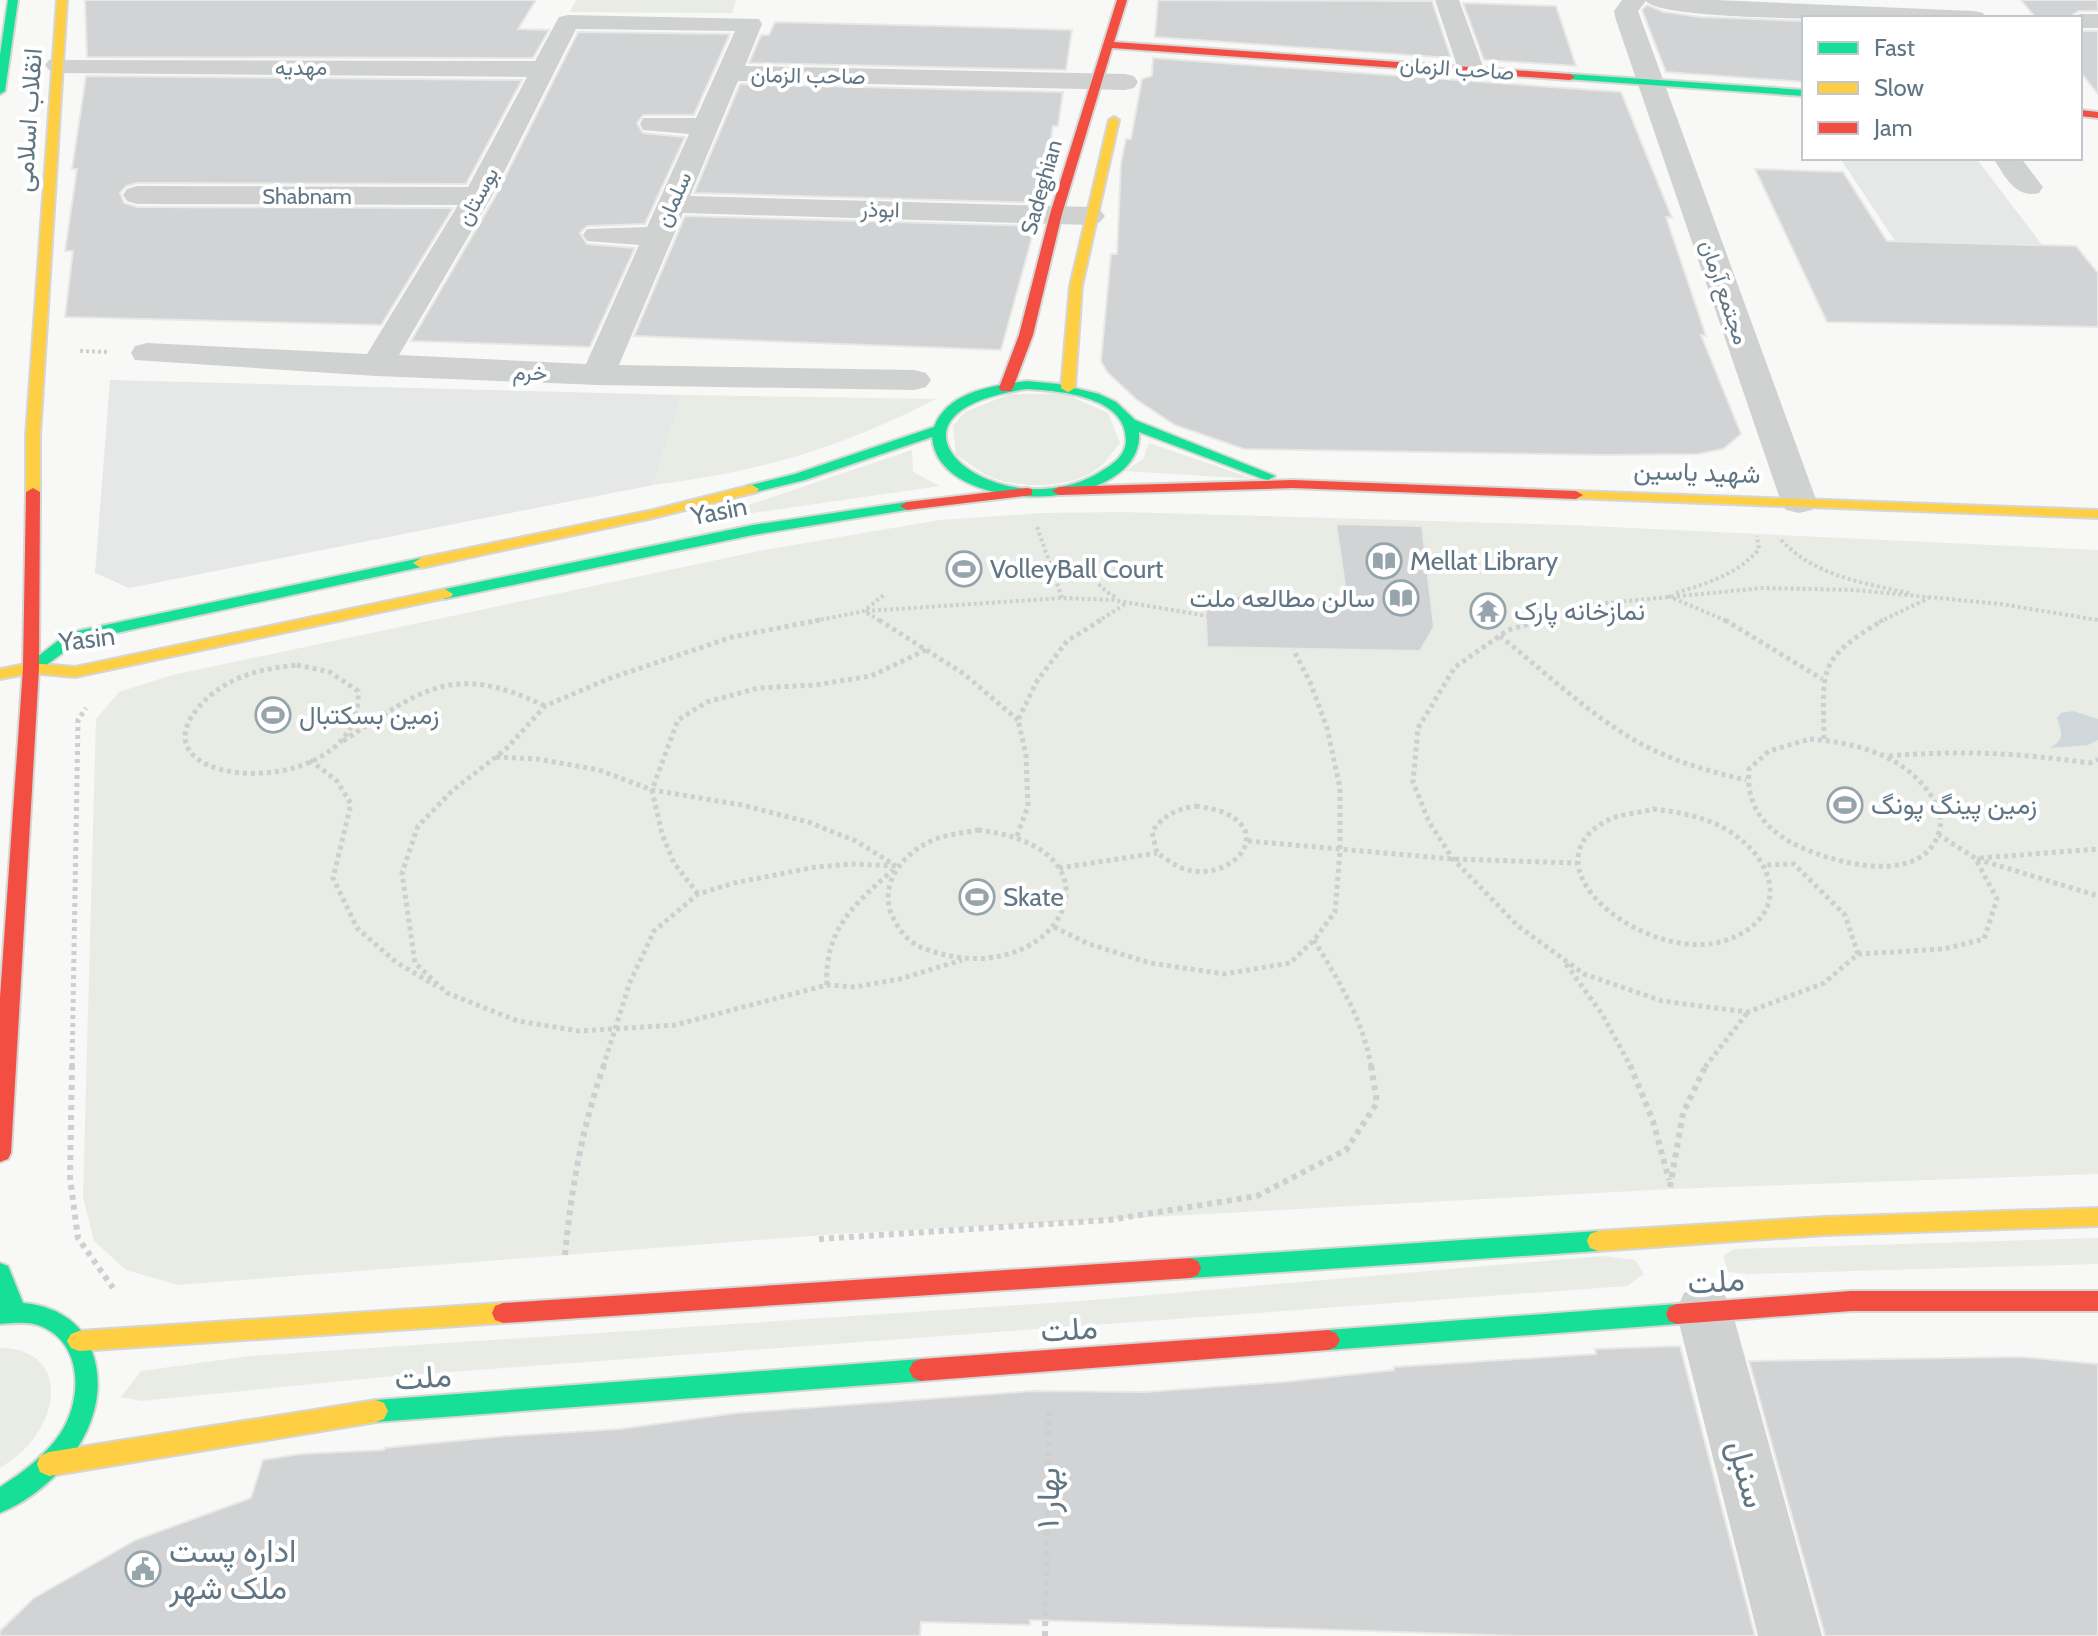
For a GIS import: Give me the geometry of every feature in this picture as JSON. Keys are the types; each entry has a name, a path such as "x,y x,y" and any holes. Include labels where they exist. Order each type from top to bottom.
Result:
{"street":[{"name":"انقلاب اسلامی","path":"0,90 13,0"},
{"name":"انقلاب اسلامی","path":"0,1153 31,668 33,436 62,0"},
{"name":"Sadeghian","path":"1006,388 1026,335 1056,214 1122,0"},
{"path":"1447,0 1471,69"},
{"name":"مجتمع آرمان","path":"1634,0 1626,11 1628,20 1799,502"},
{"path":"1657,0 1710,7 1919,16"},
{"path":"1951,0 1964,16"},
{"name":"سلمان","path":"568,22 750,24 598,375"},
{"name":"بوستان","path":"376,366 478,196 568,22"},
{"name":"صاحب الزمان","path":"1110,45 1137,39 1471,69 1802,93"},
{"path":"1068,388 1068,336 1090,216 1137,39"},
{"name":"مهدیه","path":"58,65 544,69"},
{"name":"صاحب الزمان","path":"731,73 1125,82"},
{"path":"653,124 707,127"},
{"path":"2009,160 2029,187"},
{"name":"Shabnam","path":"137,195 478,196"},
{"name":"ابوذر","path":"670,204 1090,216"},
{"path":"598,235 657,236"},
{"name":"خرم","path":"147,353 598,375 914,380"},
{"name":"شهید یاسین","path":"1059,491 1105,476 1122,464 1131,451 1134,437 1129,423 1116,408 1095,396 1068,388 1027,385 1006,388 965,402 948,415 939,430 939,447 948,464 996,488 1027,492 1293,484 2098,514"},
{"name":"شهید یاسین","path":"1129,423 1229,463 1293,484"},
{"name":"Yasin","path":"31,668 74,637 653,514 800,477 939,430"},
{"name":"Yasin","path":"31,668 75,672 753,530 881,509 1027,492"},
{"path":"0,674 31,668"},
{"name":"ملت","path":"79,1341 1824,1226 2098,1217"},
{"path":"0,1273 7,1312 42,1315 62,1325 79,1341 89,1367 88,1398 75,1431 49,1464 0,1501"},
{"name":"ملت","path":"49,1464 382,1410 1851,1301 2098,1301"},
{"name":"سنبل","path":"1704,1311 1790,1636"}],"path":[{"path":"38,349 147,353"},
{"path":"1668,595 1730,575 1750,563 1759,549 1750,500"},
{"path":"1750,500 1791,553 1828,572 1929,598"},
{"path":"1036,522 1062,598"},
{"path":"1092,555 1094,580 1103,592 1128,602"},
{"path":"1748,1012 1662,1001 1584,974 1518,926 1453,859 1429,822 1413,782 1418,728 1455,667 1508,630 1596,604 1763,588 1855,590 2073,614 2098,620"},
{"path":"864,611 885,594"},
{"path":"1668,595 1726,620 1822,679"},
{"path":"447,993 415,963 402,873 418,826 452,791 495,757 545,706 608,679 732,637 864,611 1062,598 1128,602 1207,616"},
{"path":"1824,740 1822,679 1834,658 1861,633 1891,612 1929,598"},
{"path":"1018,720 1037,681 1067,641 1128,602"},
{"path":"864,611 930,648 989,692 1018,720 1026,755 1028,806 1017,836"},
{"path":"1500,636 1602,717 1645,746 1699,769 1746,780"},
{"path":"698,894 674,863 652,790 678,720 707,702 758,688 815,685 871,676 930,648"},
{"path":"1054,927 1089,944 1150,963 1224,974 1290,963 1314,940 1335,912 1340,851 1340,788 1327,728 1310,682 1293,649"},
{"path":"336,746 353,727 359,708 358,691 344,677 324,668 297,665 268,668 239,677 197,705 187,722 184,740 191,755 206,767 228,774 254,775 283,771 310,760 336,746 421,692 458,682 495,683 545,706"},
{"path":"92,699 78,720 70,1178 78,1238 115,1291"},
{"path":"1824,740 1855,745 1886,756 1916,775 1931,793 1942,826 1927,852 1905,863 1876,868 1850,866 1797,848 1762,821 1749,800 1746,780 1753,762 1770,749 1788,742 1824,740"},
{"path":"1886,756 1950,751 2012,752 2098,766"},
{"path":"495,757 538,759 599,770 652,790 742,805 808,822 856,841 896,866"},
{"path":"2090,763 2098,759"},
{"path":"310,760 337,781 351,804 333,878 357,928 396,962 447,993 518,1021 579,1031 675,1025 827,985 855,987 900,979 962,960 998,958 1020,951 1039,941 1054,927 1066,904 1067,891 1059,868 1049,855 1017,836 978,830 940,836 907,854 862,897 827,954 827,985"},
{"path":"1059,868 1157,853 1181,869 1212,872 1238,861 1248,841 1245,830 1237,820 1211,807 1196,806 1168,813 1158,821 1152,832 1157,853"},
{"path":"1653,809 1680,812 1730,832 1750,847 1765,865 1772,886 1771,907 1759,924 1739,938 1712,944 1680,944 1649,936 1621,923 1598,905 1583,884 1577,863 1580,845 1590,830 1606,819 1653,809"},
{"path":"1939,835 1975,858 2098,896"},
{"path":"1248,841 1453,859 1577,863"},
{"path":"1975,858 2098,849"},
{"path":"1561,958 1615,1032 1641,1082 1661,1142 1670,1189 1672,1158 1690,1094 1708,1058 1748,1012 1824,983 1858,954 1944,949 1984,939 1997,899 1975,858"},
{"path":"565,1255 571,1192 591,1101 617,1030 630,982 654,931 698,894 768,875 852,864 896,866"},
{"path":"1765,865 1794,864 1845,915 1858,954"},
{"path":"896,866 887,889 886,903 889,916 900,932 916,945 962,960"},
{"path":"814,1239 1109,1220 1257,1196 1346,1150 1377,1103 1367,1041 1340,983 1314,940"},
{"path":"550,1258 581,1254"},
{"name":"بهار ۱","path":"1045,1636 1050,1361"}],"shaded area":[{"path":"576,0 736,0 732,13 570,12"},
{"path":"1841,160 1978,160 2043,246 1895,241"},
{"path":"110,380 682,395 653,485 129,588 95,573"},
{"path":"1010,394 1065,394 1108,413 1120,443 1099,467 1073,480 1031,485 1004,482 988,476 956,455 953,426 965,412"},
{"path":"682,395 936,399 866,432 799,456 729,473 653,485"},
{"path":"1149,443 1254,479 1125,471 1143,459"},
{"path":"912,450 913,472 940,486 704,520"},
{"path":"1123,512 1568,525 2098,550 2098,1174 1670,1189 836,1234 178,1285 126,1270 94,1241 83,1197 96,719 119,692 172,675 764,550 940,520 1042,513"},
{"path":"2073,711 2098,719 2098,740 2088,745 2050,748 2061,736 2057,718 2061,713"},
{"path":"2098,1238 2098,1264 1748,1274 1728,1272 1723,1256 1734,1249"},
{"path":"1602,1256 1635,1260 1644,1274 1627,1286 394,1376 141,1401 121,1397 141,1371 250,1356 1080,1301"},
{"path":"0,1348 18,1350 43,1365 51,1390 45,1420 36,1435 29,1445 0,1468"}],"building":[{"path":"85,0 536,0 518,29 549,30 533,58 87,57"},
{"path":"1158,0 1432,1 1451,58 1155,37"},
{"path":"2021,0 2098,0 2098,11 2079,11 2070,16 2034,16"},
{"path":"1463,3 1556,6 1576,66 1484,60"},
{"path":"1647,5 1664,12 1701,17 1802,21 1802,82 1666,72 1642,10"},
{"path":"775,22 1072,30 1066,70 749,63 761,35 769,35"},
{"path":"2082,31 2098,31 2098,94 2082,74"},
{"path":"578,32 730,34 694,115 643,115 637,123 643,133 685,137 645,224 587,226 580,233 587,244 635,248 590,347 411,341 495,197"},
{"path":"1153,58 1621,92 1672,218 1666,217 1706,336 1701,335 1741,434 1723,449 1698,454 1606,455 1244,449 1175,425 1137,400 1107,372 1101,361 1111,254 1117,254 1121,163 1126,139 1131,139 1142,79 1152,76"},
{"path":"86,76 522,80 466,184 137,183 126,186 120,193 124,203 137,207 453,208 381,325 65,317 73,251 65,251 77,169 72,169"},
{"path":"740,84 1063,92 1058,126 1053,126 1041,203 694,193"},
{"path":"1755,169 1843,172 1887,241 2076,246 2098,273 2098,327 1827,322"},
{"path":"685,216 1035,226 1001,350 634,336"},
{"name":"Mellat Library","path":"1336,524 1422,526 1434,627 1420,651 1207,647 1205,595 1347,599"},
{"path":"1680,1346 1755,1636 1519,1636 1030,1620 1030,1625 921,1622 920,1636 0,1636 0,1631 34,1598 136,1540 251,1498 263,1460 506,1436 620,1429 737,1413 1034,1391 1145,1392 1284,1382 1394,1370 1394,1367 1596,1354 1595,1349"},
{"path":"2021,1357 2098,1364 2098,1636 1825,1636 1749,1361"}],"traffic: fast":[{"path":"0,91 13,0"},
{"path":"1570,77 1802,93"},
{"path":"1027,385 1076,391 1111,405 1124,415 1132,428 1133,444 1127,457 1095,480 1061,491 1044,492 991,486 952,465 944,455 939,434 942,423 950,413 978,396 1027,385"},
{"path":"1129,423 1268,476"},
{"path":"752,489 800,477 939,430"},
{"path":"445,594 753,530 907,506"},
{"path":"31,668 74,637 421,563"},
{"path":"1190,1268 1598,1241"},
{"path":"0,1273 14,1311"},
{"path":"0,1314 37,1315 65,1328 76,1341 87,1373 83,1409 69,1441 38,1474 0,1501"},
{"path":"1328,1340 1677,1314"},
{"path":"376,1411 921,1370"}],"traffic: slow":[{"path":"33,492 33,436 62,0"},
{"path":"1068,388 1076,286 1114,120"},
{"path":"421,563 653,514 752,489"},
{"path":"1576,495 2098,514"},
{"path":"0,674 31,668 75,672 445,594"},
{"path":"1598,1241 1824,1226 2098,1217"},
{"path":"79,1341 503,1313"},
{"path":"49,1464 376,1411"}],"traffic: jam":[{"path":"1006,388 1026,335 1056,214 1122,0"},
{"path":"1110,45 1570,77"},
{"path":"2082,113 2098,115"},
{"path":"1059,491 1293,484 1576,495"},
{"path":"0,1153 31,668 33,492"},
{"path":"907,506 1027,492"},
{"path":"503,1313 1190,1268"},
{"path":"1677,1314 1851,1301 2098,1301"},
{"path":"921,1370 1328,1340"}],"place":[{"name":"Mellat Library","path":"1384,561"},
{"name":"VolleyBall Court","path":"964,569"},
{"name":"سالن مطالعه ملت","path":"1401,598"},
{"name":"نمازخانه پارک","path":"1488,611"},
{"name":"زمین بسکتبال","path":"273,715"},
{"name":"زمین پینگ پونگ","path":"1845,805"},
{"name":"Skate","path":"977,897"},
{"name":"اداره پست ملک شهر","path":"143,1569"}]}
